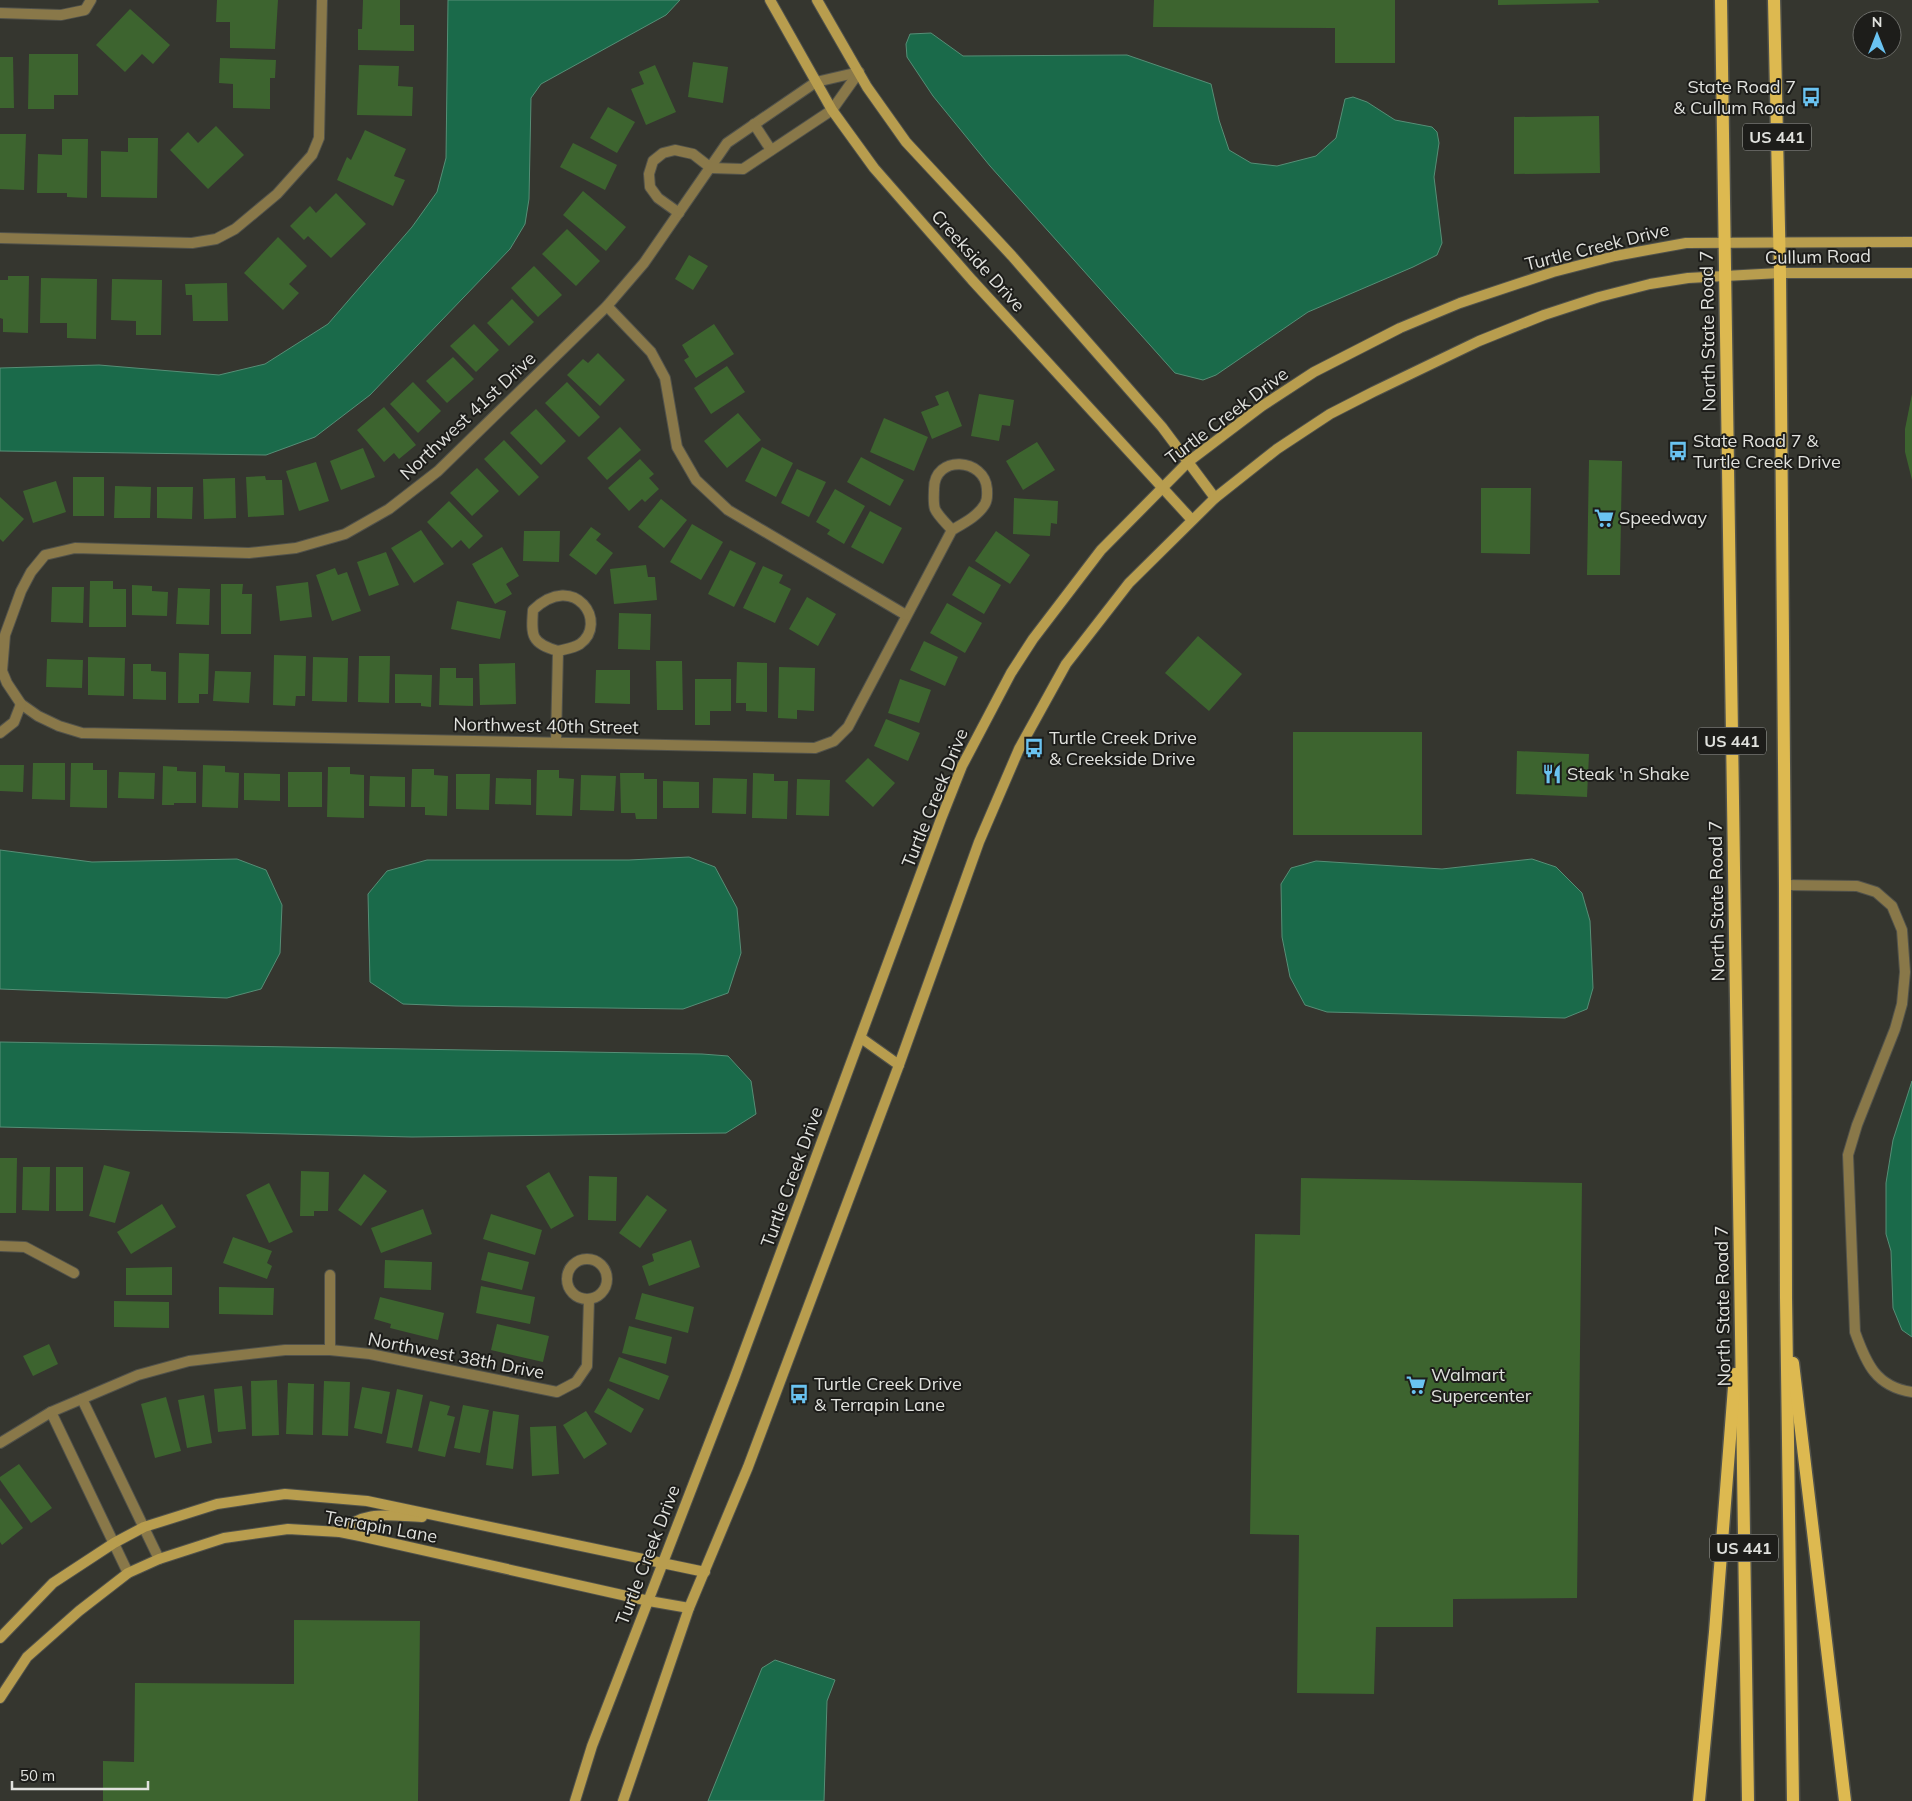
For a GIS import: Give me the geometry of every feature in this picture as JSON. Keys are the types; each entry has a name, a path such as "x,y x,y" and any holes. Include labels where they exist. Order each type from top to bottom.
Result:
{"main road":[{"name":"North State Road 7","path":"1721,0 1748,1801"},
{"name":"US 441","path":"1774,0 1780,273 1786,1298 1793,1801"},
{"path":"1699,1801 1715,1632 1741,1294"},
{"path":"1786,1298 1845,1801"}],"street":[{"path":"0,13 61,15 84,10 91,0"},
{"path":"0,238 192,243 216,239 235,229 277,194 312,155 319,138 322,0"},
{"name":"Creekside Drive","path":"770,0 832,110 880,176 972,280 1192,520"},
{"name":"Creekside Drive","path":"817,0 859,72 906,142 1025,271 1162,427 1215,498"},
{"path":"679,212 658,198 650,187 649,174 653,161 662,152 675,150 693,154 711,168 743,169 832,110 859,72"},
{"name":"Northwest 41st Drive","path":"1,671 5,635 18,599 31,572 45,555 75,548 249,553 296,548 345,534 389,509 438,472 607,306 644,263 727,143 816,82 859,72"},
{"path":"754,124 771,150"},
{"name":"Turtle Creek Drive","path":"575,1801 592,1746 734,1379 962,766 1011,673 1033,639 1101,550 1188,462 1262,406 1314,372 1400,328 1460,303 1553,272 1615,256 1686,242 1779,242"},
{"name":"Cullum Road","path":"1779,242 1912,242"},
{"name":"Cullum Road","path":"1725,276 1780,273 1912,272"},
{"path":"622,1801 689,1608 748,1467 899,1065 979,842 1023,742 1066,664 1129,583 1215,498 1277,449 1330,414 1479,341 1544,315 1599,297 1650,284 1688,278 1725,276"},
{"path":"607,306 651,352 665,378 677,447 696,480 728,510 906,615"},
{"path":"956,464 967,465 978,471 987,484 988,498 974,517 952,530 935,509 934,486 936,476 944,468 956,464"},
{"name":"Northwest 40th Street","path":"21,704 38,716 59,726 82,732 815,748 834,741 848,727 952,530"},
{"path":"556,595 569,595 578,599 588,611 592,626 582,643 572,648 558,651 540,645 532,635 533,610 542,601 556,595"},
{"path":"556,742 558,651"},
{"path":"0,733 14,722 21,704 1,671"},
{"path":"1785,885 1857,886 1876,892 1892,906 1902,930 1907,1004 1895,1029 1857,1125 1848,1155 1855,1332 1864,1358 1880,1380 1898,1390 1912,1392"},
{"path":"861,1038 899,1065"},
{"path":"0,1246 25,1247 74,1273"},
{"path":"330,1275 330,1350"},
{"name":"Northwest 38th Drive","path":"0,1443 51,1412 138,1375 189,1361 285,1350 330,1350 370,1354 557,1392 576,1382 588,1366 589,1299"},
{"path":"82,1398 159,1559"},
{"path":"51,1412 128,1573"},
{"name":"Terrapin Lane","path":"0,1638 53,1583 114,1543 144,1527 217,1504 285,1494 367,1501 705,1572"},
{"path":"340,1532 351,1522 368,1516 450,1518"},
{"name":"Terrapin Lane","path":"0,1698 28,1657 79,1611 128,1573 159,1559 224,1538 288,1529 340,1532 649,1602 689,1608"}],"shaded area":[{"path":"448,0 680,0 666,15 541,84 531,98 529,199 525,224 510,249 370,395 315,437 266,455 0,451 0,368 99,365 219,375 265,364 328,324 412,227 437,192 446,158"},
{"path":"931,33 963,56 1127,55 1211,84 1219,120 1229,150 1251,163 1277,166 1316,156 1336,138 1345,99 1353,97 1367,102 1395,120 1432,127 1437,132 1439,143 1434,177 1442,243 1437,255 1308,312 1216,375 1203,380 1175,373 990,166 933,96 907,57 906,44 910,34"},
{"path":"0,850 92,862 237,859 266,870 282,905 280,953 261,989 227,998 0,989"},
{"path":"689,857 715,867 737,908 741,953 728,993 683,1009 456,1006 403,1004 370,982 368,894 387,871 427,860 629,860"},
{"path":"1532,859 1556,867 1582,893 1590,921 1593,988 1587,1009 1565,1018 1327,1012 1305,1005 1290,977 1282,937 1281,884 1291,868 1316,861 1442,869"},
{"path":"0,1042 728,1056 751,1081 756,1114 726,1133 412,1137 0,1127"},
{"path":"1912,1081 1912,1337 1902,1330 1893,1308 1891,1251 1886,1234 1886,1183 1893,1140"},
{"path":"775,1660 835,1680 827,1701 824,1801 708,1801 762,1668"}],"building":[{"path":"217,0 278,0 275,49 230,48 230,22 216,22"},
{"path":"363,0 400,0 400,25 414,25 414,51 358,50 358,29 362,29"},
{"path":"1154,0 1395,0 1395,63 1335,63 1335,28 1153,27"},
{"path":"1498,0 1598,0 1599,3 1498,5"},
{"path":"130,9 170,45 153,64 142,54 125,72 96,45"},
{"path":"29,54 78,54 78,95 54,95 54,109 28,109"},
{"path":"0,57 13,57 14,108 0,108"},
{"path":"220,58 276,60 275,78 270,78 270,109 233,108 233,84 219,83"},
{"path":"693,62 728,67 723,103 688,97"},
{"path":"359,65 399,66 398,86 413,87 412,116 357,115"},
{"path":"655,65 676,112 646,125 631,89 644,84 639,72"},
{"path":"608,107 635,122 617,153 590,138"},
{"path":"1599,116 1600,173 1514,174 1514,117"},
{"path":"216,126 244,155 208,189 170,150 188,132 198,143"},
{"path":"365,130 406,149 394,176 405,180 393,206 337,180 347,157 351,160"},
{"path":"0,134 26,134 24,190 0,189"},
{"path":"128,138 158,138 157,198 101,197 101,151 128,152"},
{"path":"62,139 88,139 87,198 67,197 67,193 37,193 38,154 62,155"},
{"path":"573,143 617,165 605,190 560,167"},
{"path":"583,191 626,227 606,251 563,215"},
{"path":"336,193 366,224 331,258 308,236 304,240 290,226 310,206 316,213"},
{"path":"567,229 600,261 576,286 542,254"},
{"path":"278,237 307,266 289,284 299,293 283,310 244,273"},
{"path":"689,255 708,266 693,290 675,279"},
{"path":"534,266 562,295 538,317 511,288"},
{"path":"8,276 29,276 28,333 3,332 3,319 0,318 0,280 8,280"},
{"path":"41,278 97,279 96,339 67,338 67,323 40,323"},
{"path":"112,279 162,280 161,335 136,335 136,321 111,320"},
{"path":"227,283 228,321 193,321 192,295 186,295 185,284"},
{"path":"512,299 534,322 509,346 487,323"},
{"path":"474,324 499,350 476,372 450,346"},
{"path":"714,324 734,354 696,378 684,360 689,357 682,345"},
{"path":"598,353 625,380 600,406 567,375 583,359 588,363"},
{"path":"453,357 474,379 447,403 426,381"},
{"path":"727,366 745,392 711,414 694,388"},
{"path":"413,382 441,411 418,433 390,404"},
{"path":"567,382 600,417 579,437 545,403"},
{"path":"948,391 962,426 932,439 921,412 939,405 935,396"},
{"path":"979,394 1014,400 1010,426 1002,425 999,441 971,436"},
{"path":"1912,394 1912,480 1905,452 1905,429"},
{"path":"384,407 416,445 399,459 394,453 384,462 357,430"},
{"path":"536,409 566,441 541,465 510,433"},
{"path":"738,413 761,440 727,468 704,441"},
{"path":"884,418 928,437 914,471 870,452"},
{"path":"620,427 641,450 607,480 587,458"},
{"path":"504,440 539,477 519,496 484,459"},
{"path":"1037,442 1055,470 1023,490 1006,461"},
{"path":"762,447 793,463 776,497 745,481"},
{"path":"363,448 375,477 341,490 330,461"},
{"path":"861,457 904,480 890,506 847,482"},
{"path":"640,459 654,474 649,478 659,489 645,502 642,499 629,511 608,488"},
{"path":"1589,460 1622,461 1620,575 1587,575"},
{"path":"316,462 329,501 299,511 286,471"},
{"path":"477,468 499,491 472,516 450,493"},
{"path":"797,469 826,482 809,517 781,503"},
{"path":"265,476 266,480 282,480 284,515 248,517 246,477"},
{"path":"73,477 104,477 104,516 73,516"},
{"path":"235,478 236,518 204,519 203,479"},
{"path":"56,481 66,512 33,523 23,491"},
{"path":"115,486 151,487 150,518 114,518"},
{"path":"157,487 193,487 192,519 157,518"},
{"path":"1481,488 1531,488 1530,554 1481,553"},
{"path":"835,489 865,506 844,544 827,534 830,530 816,522"},
{"path":"0,497 24,519 3,542 0,539"},
{"path":"1014,498 1058,501 1057,524 1051,523 1050,536 1013,534"},
{"path":"661,499 687,520 664,548 638,527"},
{"path":"449,501 483,536 469,549 461,540 452,548 427,522"},
{"path":"870,511 902,528 883,564 851,547"},
{"path":"692,524 723,542 701,580 670,562"},
{"path":"591,527 601,534 596,540 613,553 596,575 569,555"},
{"path":"421,530 444,564 414,583 391,548"},
{"path":"524,531 560,531 559,562 523,561"},
{"path":"996,531 1030,555 1010,584 975,561"},
{"path":"502,547 519,576 506,584 512,594 495,604 472,564"},
{"path":"730,550 756,563 734,607 708,594"},
{"path":"386,552 399,585 369,596 357,562"},
{"path":"646,565 648,577 655,577 657,600 614,604 610,569"},
{"path":"763,566 783,575 779,583 791,589 775,623 743,608"},
{"path":"969,566 1001,585 984,614 952,595"},
{"path":"335,568 338,575 347,572 361,611 332,621 316,575"},
{"path":"90,581 113,581 113,589 126,589 126,627 89,627"},
{"path":"308,582 312,617 280,621 276,586"},
{"path":"221,584 243,584 242,594 252,594 251,634 221,634"},
{"path":"132,585 152,586 152,591 168,592 167,616 132,615"},
{"path":"52,587 84,587 83,623 51,622"},
{"path":"178,588 210,589 209,625 176,624"},
{"path":"807,597 836,614 818,646 789,629"},
{"path":"457,601 506,611 500,639 451,629"},
{"path":"947,603 982,623 965,653 930,633"},
{"path":"619,613 651,614 650,650 618,649"},
{"path":"1198,636 1242,674 1209,711 1165,673"},
{"path":"924,641 958,657 945,686 910,670"},
{"path":"179,653 209,654 208,694 199,694 199,703 178,703"},
{"path":"274,655 306,656 305,696 296,696 295,706 273,705"},
{"path":"359,656 390,656 389,703 358,702"},
{"path":"88,657 125,658 124,696 88,695"},
{"path":"313,657 348,658 347,702 312,701"},
{"path":"47,659 83,660 82,688 46,687"},
{"path":"656,661 682,661 683,710 657,710"},
{"path":"737,662 767,663 767,712 746,711 746,703 736,703"},
{"path":"515,663 516,704 480,705 479,664"},
{"path":"133,664 151,664 151,671 166,672 166,700 133,699"},
{"path":"779,667 815,668 814,711 797,710 797,719 778,718"},
{"path":"440,668 456,668 456,678 473,678 473,706 439,705"},
{"path":"596,670 630,670 630,704 595,703"},
{"path":"215,671 251,672 249,703 213,701"},
{"path":"395,674 432,675 431,707 421,706 421,703 395,703"},
{"path":"695,679 731,679 731,711 710,711 710,725 695,725"},
{"path":"900,679 931,690 919,723 888,713"},
{"path":"886,719 920,733 908,761 874,746"},
{"path":"1293,732 1422,732 1422,835 1293,835"},
{"name":"Steak 'n Shake","path":"1517,751 1589,754 1587,797 1516,794"},
{"path":"868,758 895,783 873,807 845,781"},
{"path":"33,763 65,763 65,800 32,799"},
{"path":"71,763 93,763 93,770 107,770 107,808 70,807"},
{"path":"0,765 24,765 23,792 0,791"},
{"path":"203,765 225,766 225,772 239,773 238,808 202,807"},
{"path":"163,766 177,767 177,771 196,772 196,803 162,805"},
{"path":"328,767 350,767 350,774 364,775 364,818 327,817"},
{"path":"412,769 434,769 434,775 448,776 447,816 425,815 425,807 411,807"},
{"path":"537,770 559,770 559,778 574,779 572,816 536,815"},
{"path":"119,772 155,773 154,799 118,798"},
{"path":"288,772 322,772 322,807 288,807"},
{"path":"244,773 280,774 280,801 244,800"},
{"path":"620,773 644,773 644,779 657,779 657,819 636,819 635,813 621,813"},
{"path":"753,773 774,774 774,781 788,781 787,819 752,818"},
{"path":"456,774 490,774 489,810 456,809"},
{"path":"581,775 616,776 614,811 580,810"},
{"path":"370,776 405,777 405,807 369,806"},
{"path":"496,778 531,779 531,805 495,804"},
{"path":"713,778 747,779 746,814 712,813"},
{"path":"797,779 830,780 829,816 796,815"},
{"path":"663,781 699,782 699,808 663,808"},
{"path":"0,1158 17,1158 16,1213 0,1213"},
{"path":"104,1165 130,1172 115,1223 89,1216"},
{"path":"23,1167 50,1167 49,1211 22,1210"},
{"path":"56,1167 83,1167 83,1211 56,1211"},
{"path":"301,1171 329,1172 328,1211 314,1211 314,1216 300,1216"},
{"path":"549,1172 574,1216 551,1229 526,1186"},
{"path":"364,1174 387,1191 361,1226 338,1210"},
{"path":"589,1176 617,1177 616,1221 588,1220"},
{"name":"Walmart Supercenter","path":"1301,1178 1582,1183 1577,1598 1453,1599 1453,1627 1376,1627 1374,1694 1297,1693 1299,1535 1250,1534 1255,1234 1300,1235"},
{"path":"269,1183 293,1232 269,1243 246,1195"},
{"path":"647,1195 667,1210 640,1248 619,1233"},
{"path":"162,1204 176,1227 131,1254 117,1232"},
{"path":"423,1209 432,1234 381,1253 371,1228"},
{"path":"491,1214 542,1230 535,1255 483,1239"},
{"path":"233,1237 272,1251 267,1263 272,1266 267,1279 223,1263"},
{"path":"691,1240 700,1267 649,1286 642,1266 654,1261 652,1254"},
{"path":"488,1252 529,1262 522,1290 481,1280"},
{"path":"385,1260 432,1262 431,1290 384,1288"},
{"path":"172,1267 172,1295 126,1295 126,1268"},
{"path":"481,1286 535,1297 530,1324 476,1313"},
{"path":"219,1287 274,1288 273,1315 219,1314"},
{"path":"642,1293 694,1307 688,1333 635,1319"},
{"path":"380,1297 444,1313 438,1340 390,1328 391,1324 374,1319"},
{"path":"114,1301 169,1302 169,1328 114,1327"},
{"path":"497,1324 549,1336 543,1362 491,1350"},
{"path":"629,1326 672,1337 666,1364 622,1353"},
{"path":"49,1344 58,1364 33,1376 23,1356"},
{"path":"619,1357 669,1376 659,1400 609,1381"},
{"path":"277,1380 279,1435 252,1436 251,1381"},
{"path":"324,1381 350,1382 348,1436 322,1435"},
{"path":"288,1383 314,1384 313,1435 286,1434"},
{"path":"242,1386 246,1429 218,1432 214,1389"},
{"path":"362,1387 390,1392 382,1434 354,1428"},
{"path":"608,1388 644,1409 631,1433 594,1412"},
{"path":"397,1389 423,1395 412,1448 386,1443"},
{"path":"204,1395 212,1443 187,1448 178,1400"},
{"path":"166,1397 181,1451 155,1458 141,1404"},
{"path":"430,1401 450,1406 447,1415 455,1417 445,1457 418,1451"},
{"path":"463,1405 489,1410 480,1453 454,1448"},
{"path":"493,1411 519,1415 513,1469 486,1465"},
{"path":"586,1411 607,1444 584,1459 563,1425"},
{"path":"556,1426 559,1474 532,1476 530,1427"},
{"path":"19,1464 52,1508 31,1523 0,1480 0,1477"},
{"path":"0,1498 23,1528 2,1545 0,1542"},
{"path":"294,1620 420,1621 418,1801 103,1801 103,1761 134,1762 135,1683 294,1684"}],"place":[{"name":"State Road 7 & Cullum Road","path":"1811,97"},
{"name":"State Road 7 & Turtle Creek Drive","path":"1678,451"},
{"name":"Speedway","path":"1604,518"},
{"name":"Turtle Creek Drive & Creekside Drive","path":"1034,748"},
{"name":"Steak 'n Shake","path":"1552,774"},
{"name":"Walmart Supercenter","path":"1416,1385"},
{"name":"Turtle Creek Drive & Terrapin Lane","path":"799,1394"}]}
